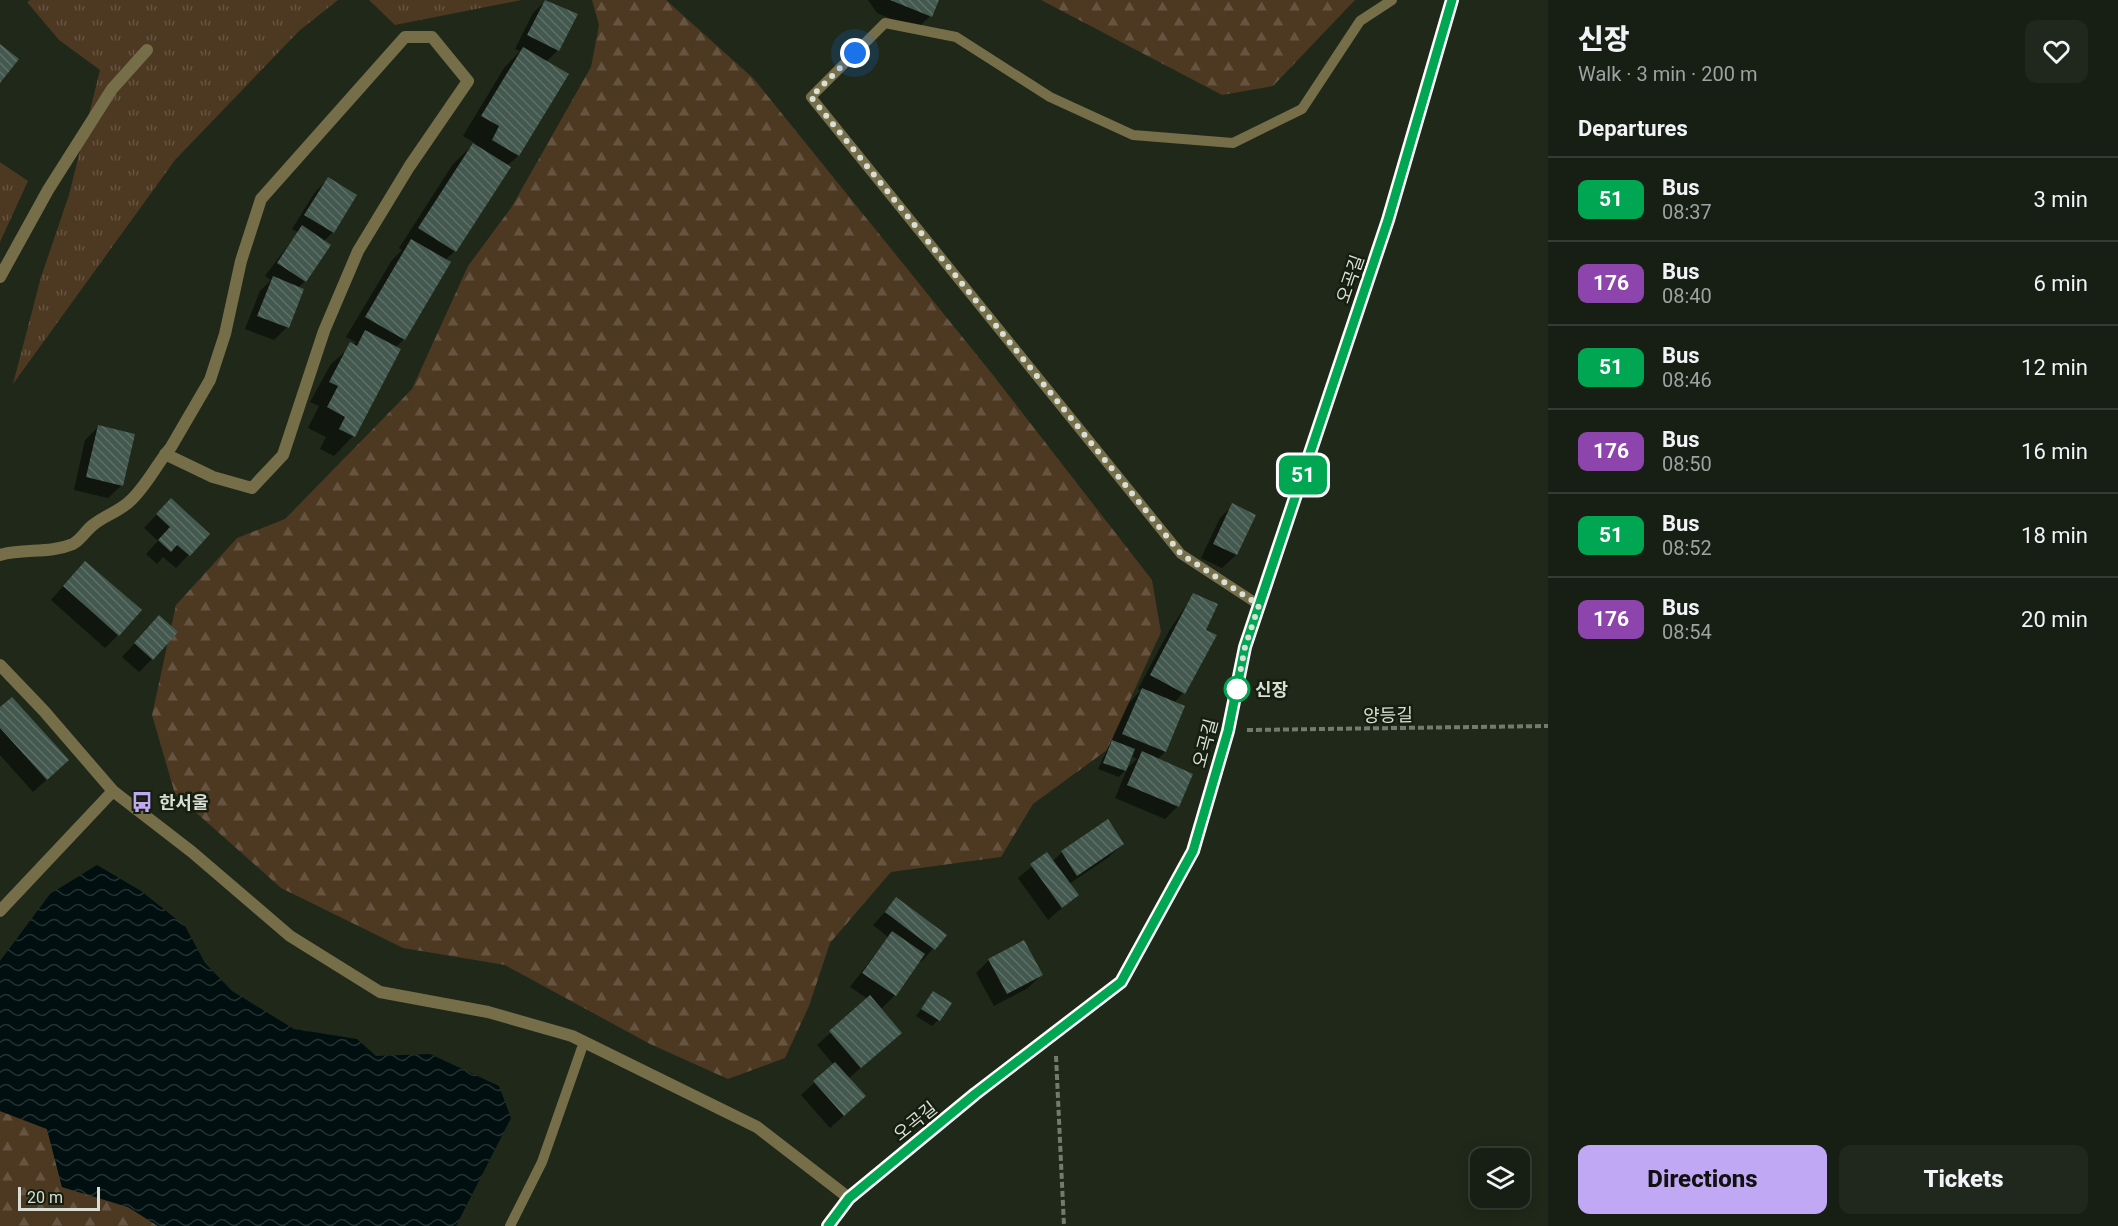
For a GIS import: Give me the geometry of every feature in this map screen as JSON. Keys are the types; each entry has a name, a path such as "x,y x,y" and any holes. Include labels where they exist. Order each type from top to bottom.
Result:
{"street":[{"name":"오곡길","path":"828,1226 849,1198 975,1094 1055,1035 1121,982 1193,851 1228,731 1245,647 1388,220 1452,0"},
{"path":"0,555 18,550 47,551 75,543 93,525 128,503 165,454 210,380 225,334 241,261 261,199 405,37 432,37 468,81 409,167 358,250 324,331 283,455 252,488 213,477 165,454"},
{"path":"0,277 48,190 112,89 147,50"},
{"path":"0,665 44,711 112,791 192,852 290,936 380,992 488,1012 572,1036 757,1127 849,1198"},
{"path":"0,911 112,791"}],"lane":[{"path":"1259,605 1181,554 811,97 885,23 956,37 1050,97 1133,135 1233,143 1302,109 1360,21 1392,0"},
{"path":"510,1226 542,1161 584,1042"}],"path":[{"name":"양등길","path":"1228,731 1548,726"},
{"path":"1055,1035 1064,1226"}],"green space":[{"path":"30,0 338,0 299,31 175,160 13,384 41,277 69,195 100,70 59,40 27,2"},
{"path":"369,0 522,0 395,25"},
{"path":"592,0 666,0 754,79 993,375 1152,580 1161,632 1107,750 1033,804 1001,857 891,872 830,943 809,1006 785,1058 728,1079 650,1044 505,965 403,948 281,888 175,794 152,715 176,605 237,538 285,519 412,389 468,266 511,208 591,67 599,25"},
{"path":"1041,0 1355,0 1273,86 1222,95"},
{"path":"0,162 28,181 0,242"},
{"path":"0,1111 47,1129 62,1187 128,1207 158,1226 0,1226"}],"water":[{"path":"97,865 141,891 185,926 205,963 232,991 294,1029 357,1039 376,1056 430,1054 499,1086 511,1118 456,1226 158,1226 128,1207 62,1187 47,1129 0,1111 0,961 50,894"}],"building":[{"path":"545,0 578,14 559,51 527,35"},
{"path":"890,0 939,0 932,17"},
{"path":"0,44 19,59 0,83"},
{"path":"523,47 569,74 519,156 492,140 499,126 481,116"},
{"path":"473,143 511,167 456,252 418,228"},
{"path":"328,177 357,195 334,233 304,215"},
{"path":"302,225 331,245 306,282 277,263"},
{"path":"411,239 451,262 405,340 365,317"},
{"path":"273,276 304,289 289,328 257,316"},
{"path":"365,330 401,349 355,437 339,429 345,417 327,407 338,386 329,382 350,342 357,346"},
{"path":"98,425 135,434 123,486 86,477"},
{"path":"171,498 210,534 190,556 177,545 171,552 158,540 170,527 156,514"},
{"path":"1232,503 1256,515 1237,555 1213,544"},
{"path":"85,561 142,610 119,636 63,586"},
{"path":"1193,593 1218,604 1206,630 1217,635 1185,694 1150,675"},
{"path":"159,615 178,632 153,660 134,643"},
{"path":"1142,688 1185,706 1166,752 1122,734"},
{"path":"12,697 69,760 47,780 0,728 0,707"},
{"path":"1112,740 1135,749 1126,771 1103,763"},
{"path":"1142,751 1193,774 1179,807 1127,785"},
{"path":"1108,819 1124,844 1077,876 1061,851"},
{"path":"1047,852 1079,895 1062,908 1030,864"},
{"path":"896,897 947,935 935,950 885,912"},
{"path":"892,931 925,954 896,996 862,973"},
{"path":"1024,940 1043,975 1007,994 988,959"},
{"path":"933,991 952,1003 940,1021 921,1009"},
{"path":"870,995 902,1033 861,1068 829,1031"},
{"path":"835,1062 866,1096 844,1116 813,1081"}],"bus line":[{"name":"51","path":"828,1226 849,1198 975,1094 1055,1035 1121,982 1193,851 1228,731 1245,647 1388,220 1452,0"}],"place":[{"name":"신장","path":"1237,689"},
{"name":"한서울","path":"142,802"}],"route":[{"path":"855,53 811,97 968,287 1181,554 1259,605 1245,647 1237,689"}]}
